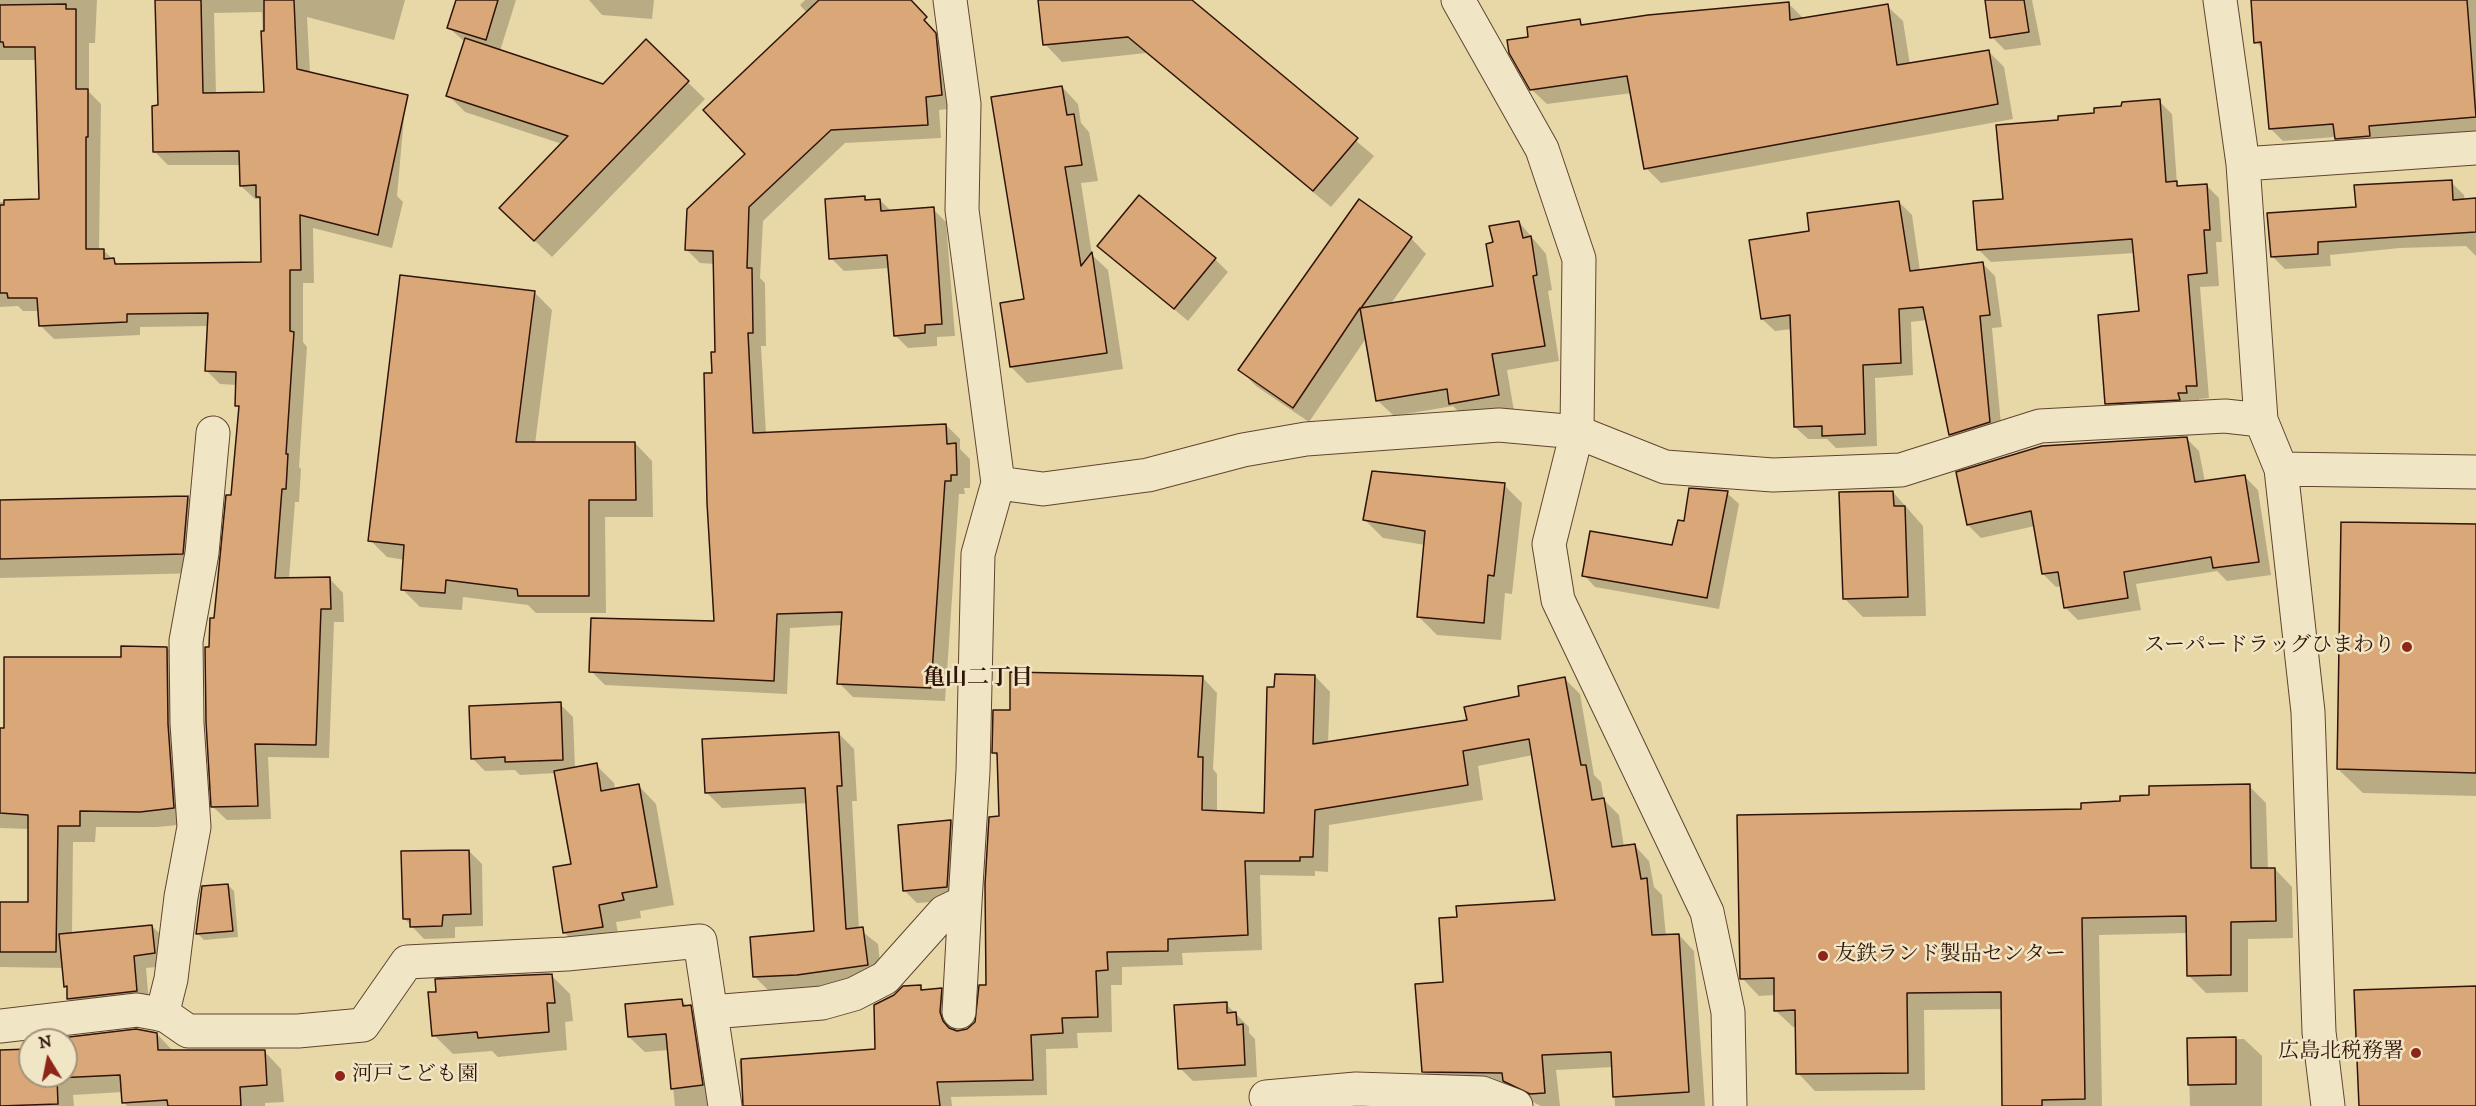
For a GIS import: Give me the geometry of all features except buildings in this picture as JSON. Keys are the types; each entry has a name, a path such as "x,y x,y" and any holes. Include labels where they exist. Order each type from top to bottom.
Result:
{"street":[{"path":"950,0 964,104 962,210 998,483 978,554 972,771 959,1012"},
{"path":"1458,0 1542,149 1579,259 1577,432 1549,544 1558,600 1707,912 1728,1012 1730,1106"},
{"path":"2220,0 2244,164 2261,420 2281,469 2308,712 2319,1032 2328,1106"},
{"path":"2244,164 2476,148"},
{"path":"998,483 1043,489 1148,475 1243,450 1306,439 1499,425 1577,432 1665,467 1773,475 1901,470 2040,426 2225,416 2261,420"},
{"path":"162,1015 171,980 181,897 194,827 187,723 186,641 202,553 213,433"},
{"path":"2281,469 2476,472"},
{"path":"711,1012 822,1003 854,994 885,978 944,912 965,902"},
{"path":"0,1026 136,1010 162,1015 188,1031 298,1032 363,1025 407,962 567,954 700,941 725,1106"},
{"path":"1266,1097 1356,1089 1470,1093 1482,1094 1516,1106"}],"place":[{"name":"スーパードラッグひまわり","path":"2407,647"},
{"name":"友鉄ランド製品センター","path":"1823,956"},
{"name":"広島北税務署","path":"2416,1053"},
{"name":"河戸こども園","path":"340,1076"}],"district":[{"name":"亀山二丁目","path":"978,679"}]}
